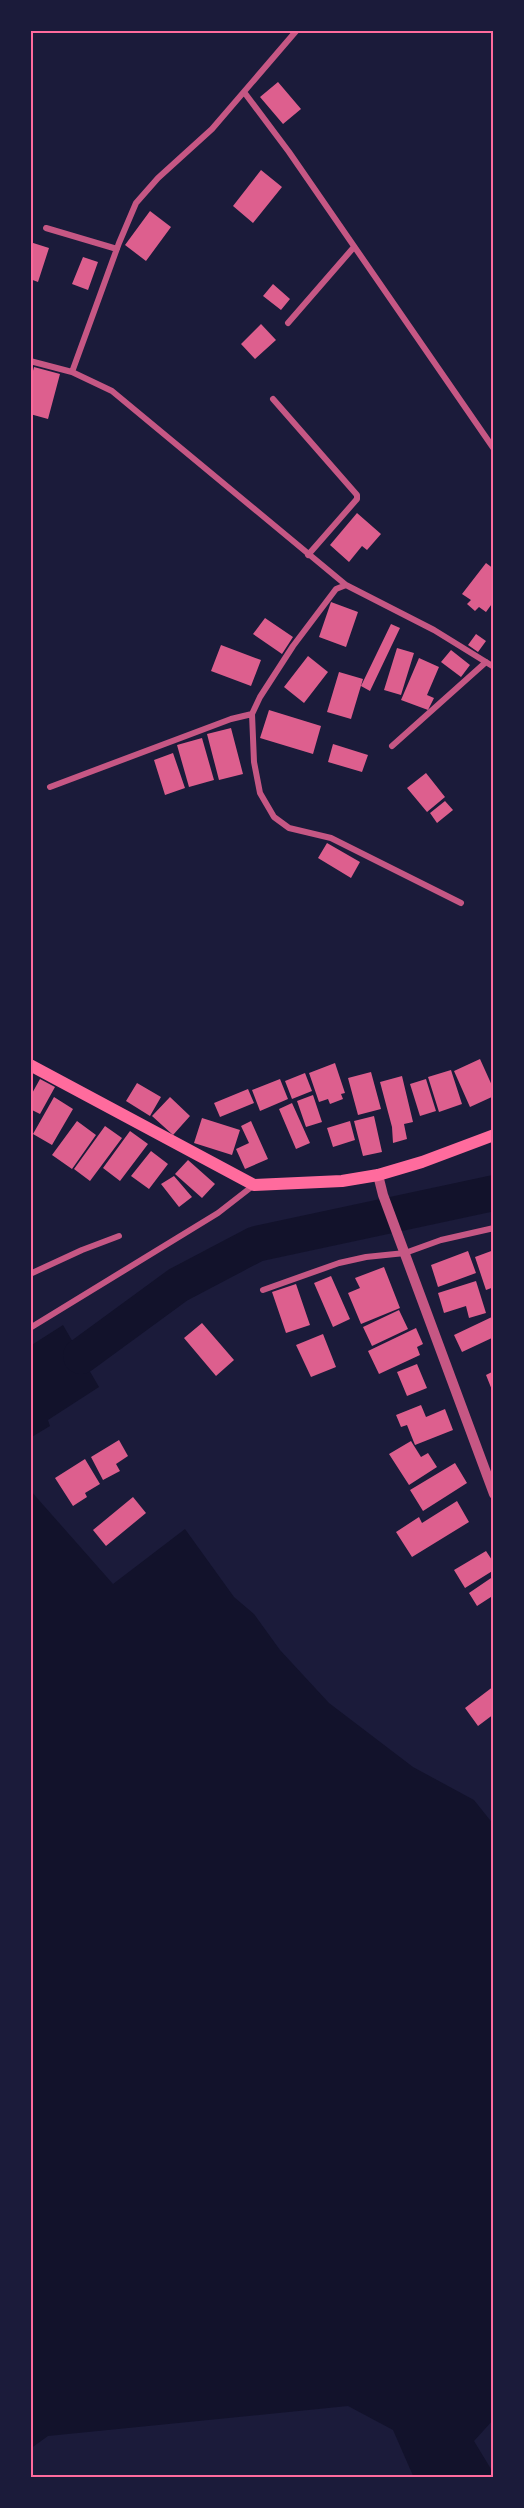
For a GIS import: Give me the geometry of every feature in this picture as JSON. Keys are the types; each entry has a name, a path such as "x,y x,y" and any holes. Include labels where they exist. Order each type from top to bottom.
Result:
{"main road":[{"path":"30,1065 254,1185 342,1181 378,1175 422,1162 494,1135"}],"street":[{"path":"72,372 136,203 158,178 212,129 297,30"},
{"path":"244,92 289,153 494,449"},
{"path":"46,228 117,249"},
{"path":"288,323 354,247"},
{"path":"30,360 72,372 112,391 346,585 434,630 494,668"},
{"path":"273,399 357,495 357,499 308,555"},
{"path":"346,585 336,588 293,646 260,697 252,714 254,762 260,793 274,818 289,828 331,838 461,903"},
{"path":"392,746 486,662"},
{"path":"50,787 151,751 231,719 252,714"},
{"path":"378,1175 383,1195 494,1494"},
{"path":"30,1328 218,1213 254,1185"},
{"path":"263,1290 339,1263 404,1251 494,1228"},
{"path":"30,1274 119,1236"}],"shaded area":[{"path":"63,1325 99,1387 48,1420 50,1426 30,1438 30,1346"},
{"path":"30,1490 113,1584 185,1529 234,1597 254,1614 280,1650 329,1703 413,1767 474,1800 494,1825 494,2419 474,2441 494,2474 494,2478 414,2478 393,2430 348,2406 48,2436 30,2449"}],"building":[{"path":"278,82 301,109 283,124 260,97"},
{"path":"261,170 282,187 253,223 233,206"},
{"path":"150,211 171,227 146,261 125,245"},
{"path":"30,242 49,248 38,282 30,279"},
{"path":"83,257 98,262 88,290 72,284"},
{"path":"273,284 290,299 281,310 263,296"},
{"path":"261,324 276,340 255,359 241,344"},
{"path":"34,367 60,374 48,419 30,414 30,382"},
{"path":"357,513 381,534 367,550 362,546 349,562 330,545"},
{"path":"486,563 494,569 494,601 486,612 479,607 475,611 467,604 471,600 462,594"},
{"path":"331,602 358,612 346,647 319,637"},
{"path":"265,618 293,637 282,654 253,634"},
{"path":"391,624 400,628 370,691 361,686"},
{"path":"476,634 486,641 478,652 468,645"},
{"path":"221,645 261,660 251,686 211,671"},
{"path":"397,648 414,653 401,695 384,690"},
{"path":"451,650 470,665 461,677 441,662"},
{"path":"308,656 328,672 304,703 284,687"},
{"path":"419,658 439,667 427,695 434,698 428,710 401,700"},
{"path":"339,672 363,679 351,719 327,712"},
{"path":"269,710 321,726 313,754 260,738"},
{"path":"231,728 243,774 219,780 207,734"},
{"path":"202,738 214,780 189,787 177,745"},
{"path":"333,744 368,755 362,772 328,762"},
{"path":"173,753 185,788 165,795 154,760"},
{"path":"426,773 445,797 427,812 407,788"},
{"path":"445,801 453,810 437,823 430,813"},
{"path":"327,843 360,862 351,878 318,858"},
{"path":"480,1059 494,1090 494,1096 470,1107 454,1071"},
{"path":"335,1063 345,1093 341,1094 343,1099 330,1104 328,1099 319,1102 309,1073"},
{"path":"451,1070 462,1104 439,1112 428,1077"},
{"path":"371,1072 381,1109 358,1115 348,1078"},
{"path":"305,1073 312,1091 292,1099 285,1081"},
{"path":"402,1076 413,1122 404,1124 407,1139 393,1143 392,1127 380,1082"},
{"path":"40,1079 55,1087 40,1114 30,1109 30,1097"},
{"path":"280,1079 288,1099 260,1111 252,1090"},
{"path":"426,1079 436,1111 420,1116 410,1084"},
{"path":"137,1083 161,1097 150,1116 126,1101"},
{"path":"248,1089 254,1103 220,1117 214,1103"},
{"path":"313,1095 322,1122 306,1127 297,1101"},
{"path":"54,1097 73,1109 52,1145 33,1134"},
{"path":"170,1097 190,1116 173,1135 152,1116"},
{"path":"292,1103 310,1143 296,1149 279,1109"},
{"path":"374,1116 382,1152 363,1156 354,1121"},
{"path":"202,1118 240,1130 232,1155 194,1143"},
{"path":"77,1121 96,1135 72,1169 52,1155"},
{"path":"251,1121 268,1159 245,1169 236,1149 249,1143 241,1126"},
{"path":"350,1121 355,1140 333,1147 327,1128"},
{"path":"105,1126 122,1138 90,1181 74,1169"},
{"path":"130,1131 148,1144 120,1181 103,1168"},
{"path":"151,1151 168,1164 149,1189 131,1176"},
{"path":"188,1160 215,1184 202,1198 175,1174"},
{"path":"174,1176 192,1197 179,1207 161,1184"},
{"path":"494,1250 494,1287 486,1290 475,1257"},
{"path":"468,1251 476,1273 438,1287 431,1265"},
{"path":"384,1267 400,1308 361,1324 348,1293 360,1288 355,1278"},
{"path":"331,1276 350,1319 333,1327 314,1283"},
{"path":"476,1281 486,1313 469,1318 466,1306 444,1313 438,1293"},
{"path":"296,1284 310,1325 286,1333 272,1292"},
{"path":"399,1310 408,1329 372,1346 363,1327"},
{"path":"494,1316 494,1337 462,1352 454,1335"},
{"path":"202,1323 234,1360 216,1376 184,1338"},
{"path":"416,1328 423,1344 417,1347 420,1355 379,1374 368,1351"},
{"path":"323,1334 336,1367 311,1377 296,1345"},
{"path":"417,1364 427,1388 407,1396 397,1372"},
{"path":"494,1371 494,1395 486,1375"},
{"path":"421,1405 426,1417 445,1409 453,1430 415,1445 407,1425 401,1427 396,1415"},
{"path":"119,1440 128,1456 116,1464 120,1471 103,1480 91,1457"},
{"path":"411,1441 421,1457 428,1453 437,1467 409,1485 389,1454"},
{"path":"85,1459 100,1484 85,1493 87,1497 73,1506 55,1478"},
{"path":"455,1463 467,1483 423,1511 410,1490"},
{"path":"133,1497 146,1513 106,1546 93,1530"},
{"path":"457,1501 469,1522 412,1557 396,1532 419,1517 422,1523"},
{"path":"486,1551 494,1563 494,1570 465,1588 454,1570"},
{"path":"494,1576 494,1595 477,1606 469,1593"},
{"path":"494,1686 494,1714 478,1726 465,1708"}],"waterway":[{"path":"81,1356 178,1285 256,1244 494,1193"}]}
